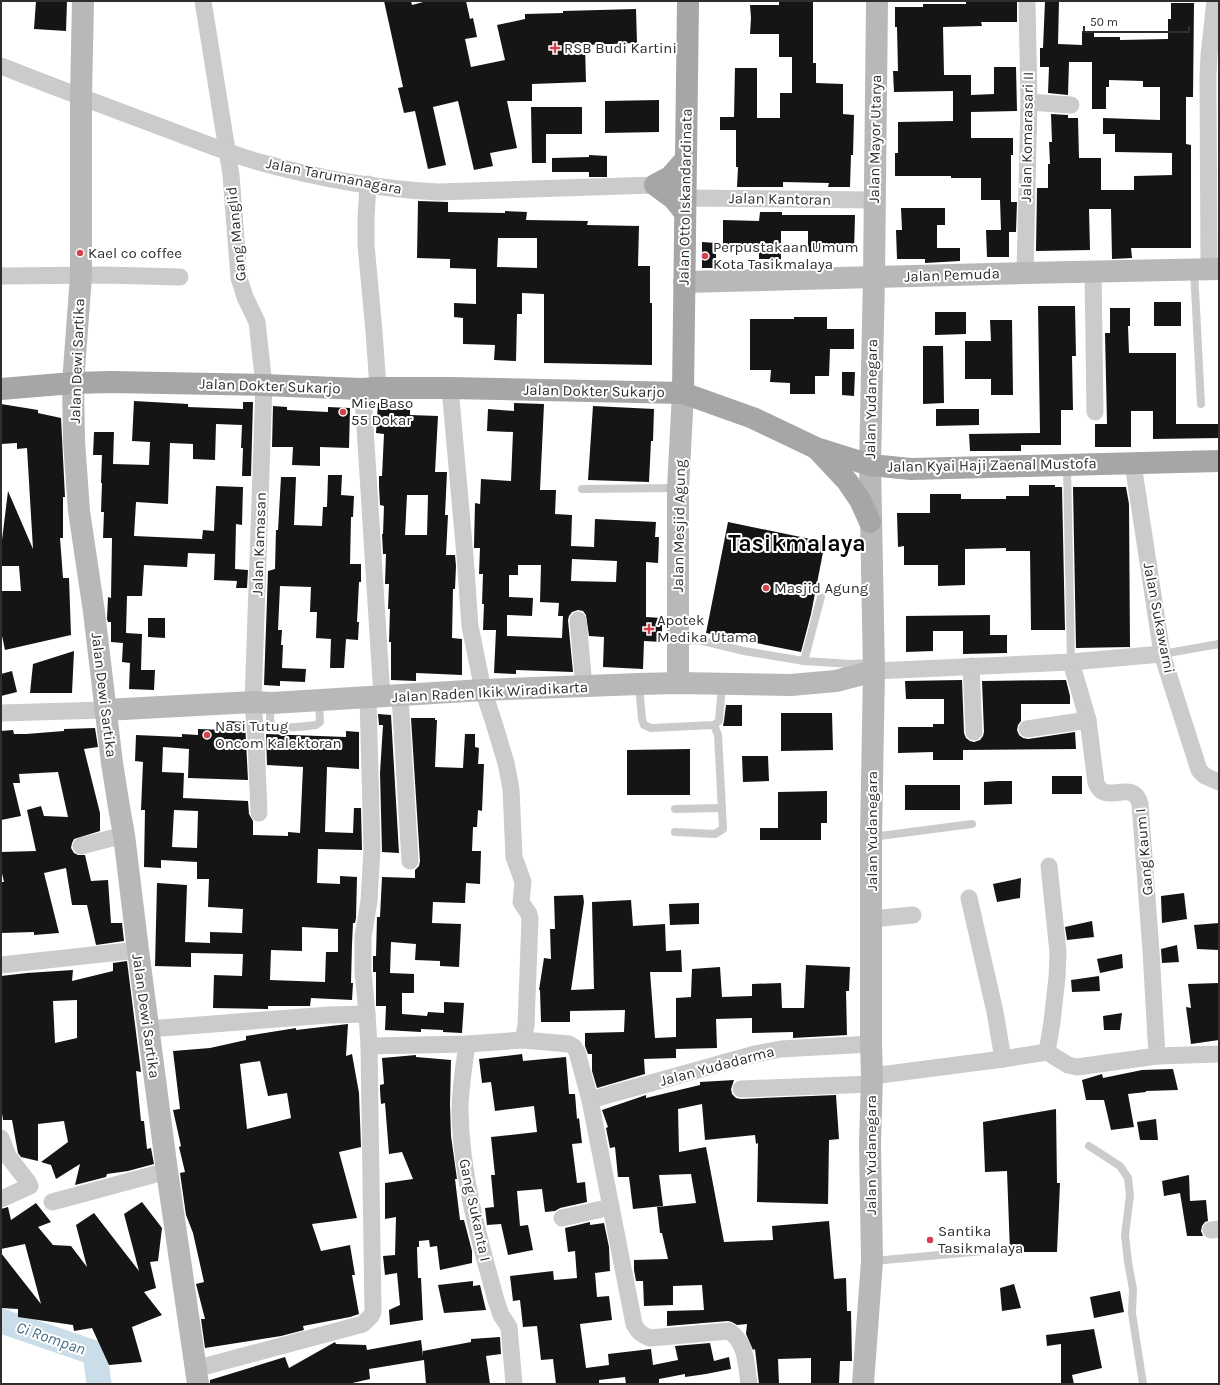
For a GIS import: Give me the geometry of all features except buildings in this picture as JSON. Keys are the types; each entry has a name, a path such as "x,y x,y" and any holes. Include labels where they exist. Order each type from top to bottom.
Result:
{"main road":[{"name":"Jalan Otto Iskandardinata","path":"683,393 688,1"},
{"path":"685,160 670,177 655,185 674,200 685,199"},
{"name":"Jalan Dokter Sukarjo","path":"1,389 73,382 118,382 369,389 450,388 683,393"},
{"name":"Jalan Kyai Haji Zaenal Mustofa","path":"683,393 753,418 816,448 870,465 911,469 1219,461"},
{"path":"816,448 847,481 860,500 870,522"}],"street":[{"name":"Jalan Dewi Sartika","path":"83,1 81,97 81,276 73,382 74,441 79,511 94,612 105,710 124,835 167,1171 197,1377"},
{"name":"Gang Manglid","path":"203,1 227,151 240,278 245,297 257,322 264,385"},
{"name":"Jalan Mayor Utarya","path":"874,277 877,1"},
{"name":"Jalan Komarasari II","path":"1025,273 1029,102 1027,1"},
{"path":"1207,269 1208,65 1215,1"},
{"name":"Jalan Tarumanagara","path":"1,66 115,110 258,162 321,176 407,190 438,192 655,185"},
{"path":"1029,102 1071,105"},
{"path":"368,184 366,245 374,331 369,389 364,412 383,697 410,861"},
{"name":"Jalan Kantoran","path":"685,199 874,200"},
{"name":"Jalan Pemuda","path":"684,282 1207,269"},
{"path":"1093,271 1095,412"},
{"path":"1,276 180,277"},
{"name":"Jalan Yudanegara","path":"863,1384 872,1261 870,1144 872,1080 871,837 874,667 870,465 874,277"},
{"name":"Jalan Kamasan","path":"259,813 256,740 262,703 264,385"},
{"path":"450,388 470,626 482,690 506,763 511,789 514,857 522,882 521,902 530,918 526,1026 523,1040"},
{"name":"Jalan Mesjid Agung","path":"678,683 678,488 683,393"},
{"name":"Jalan Sukawarni","path":"1133,464 1162,654 1199,770 1205,776 1219,782"},
{"path":"578,620 584,687"},
{"path":"874,667 971,666 1071,662 1162,654"},
{"name":"Gang Kaum I","path":"1071,662 1088,720 1096,783 1098,788 1102,792 1107,793 1131,792 1139,798 1150,928 1157,1056"},
{"path":"971,666 974,732"},
{"name":"Jalan Raden Ikik Wiradikarta","path":"105,710 383,697 482,690 639,684 678,683 722,685 791,685 836,680 874,667"},
{"path":"197,1377 362,1324 371,1316 373,1312 369,1046 363,971 363,937 369,901 383,697"},
{"path":"1,713 105,710"},
{"path":"1027,729 1088,720"},
{"path":"81,846 124,835"},
{"path":"1047,1052 1057,977 1058,952 1049,866"},
{"path":"969,898 996,1019 1003,1059"},
{"path":"871,920 913,915"},
{"path":"1,965 138,950"},
{"path":"148,1029 329,1014 367,1014"},
{"path":"369,1046 467,1044 523,1040 569,1044 574,1046 590,1100 634,1324 643,1336 650,1338 729,1331 736,1336 743,1347 749,1384"},
{"name":"Gang Sukanta I","path":"467,1044 460,1110 466,1178 496,1300 501,1315 509,1327 514,1384"},
{"name":"Jalan Yudadarma","path":"590,1100 768,1051 871,1044"},
{"path":"741,1089 872,1080 1047,1052 1068,1065 1077,1068 1157,1056 1219,1054"},
{"path":"1,1138 8,1156 30,1186 27,1189 1,1199"},
{"path":"52,1202 167,1171"},
{"path":"562,1218 611,1207"}],"lane":[{"path":"1202,404 1207,269"},
{"path":"1067,465 1071,662"},
{"path":"582,489 678,488"},
{"path":"804,661 821,597"},
{"path":"678,641 699,640 744,651 804,661 874,667"},
{"path":"1162,654 1219,644"},
{"path":"639,684 642,719 644,725 647,727 714,726 719,721 722,685"},
{"path":"675,832 715,834 723,829 718,735 714,726"},
{"path":"674,809 722,808"},
{"path":"871,837 972,824"},
{"path":"1088,1146 1120,1166 1128,1178 1130,1195 1125,1235 1133,1289 1132,1313 1143,1384"},
{"path":"872,1261 996,1250"}],"waterway":[{"name":"Ci Rompan","path":"1,1321 95,1353 99,1384"}],"place":[{"name":"RSB Budi Kartini","path":"555,48"},
{"name":"Kael co coffee","path":"80,253"},
{"name":"Perpustakaan Umum Kota Tasikmalaya","path":"705,256"},
{"name":"Mie Baso 55 Dokar","path":"343,412"},
{"name":"Masjid Agung","path":"766,588"},
{"name":"Apotek Medika Utama","path":"649,629"},
{"name":"Nasi Tutug Oncom Kalektoran","path":"207,735"},
{"name":"Santika Tasikmalaya","path":"930,1240"}],"district":[{"name":"Tasikmalaya","path":"797,543"}]}
